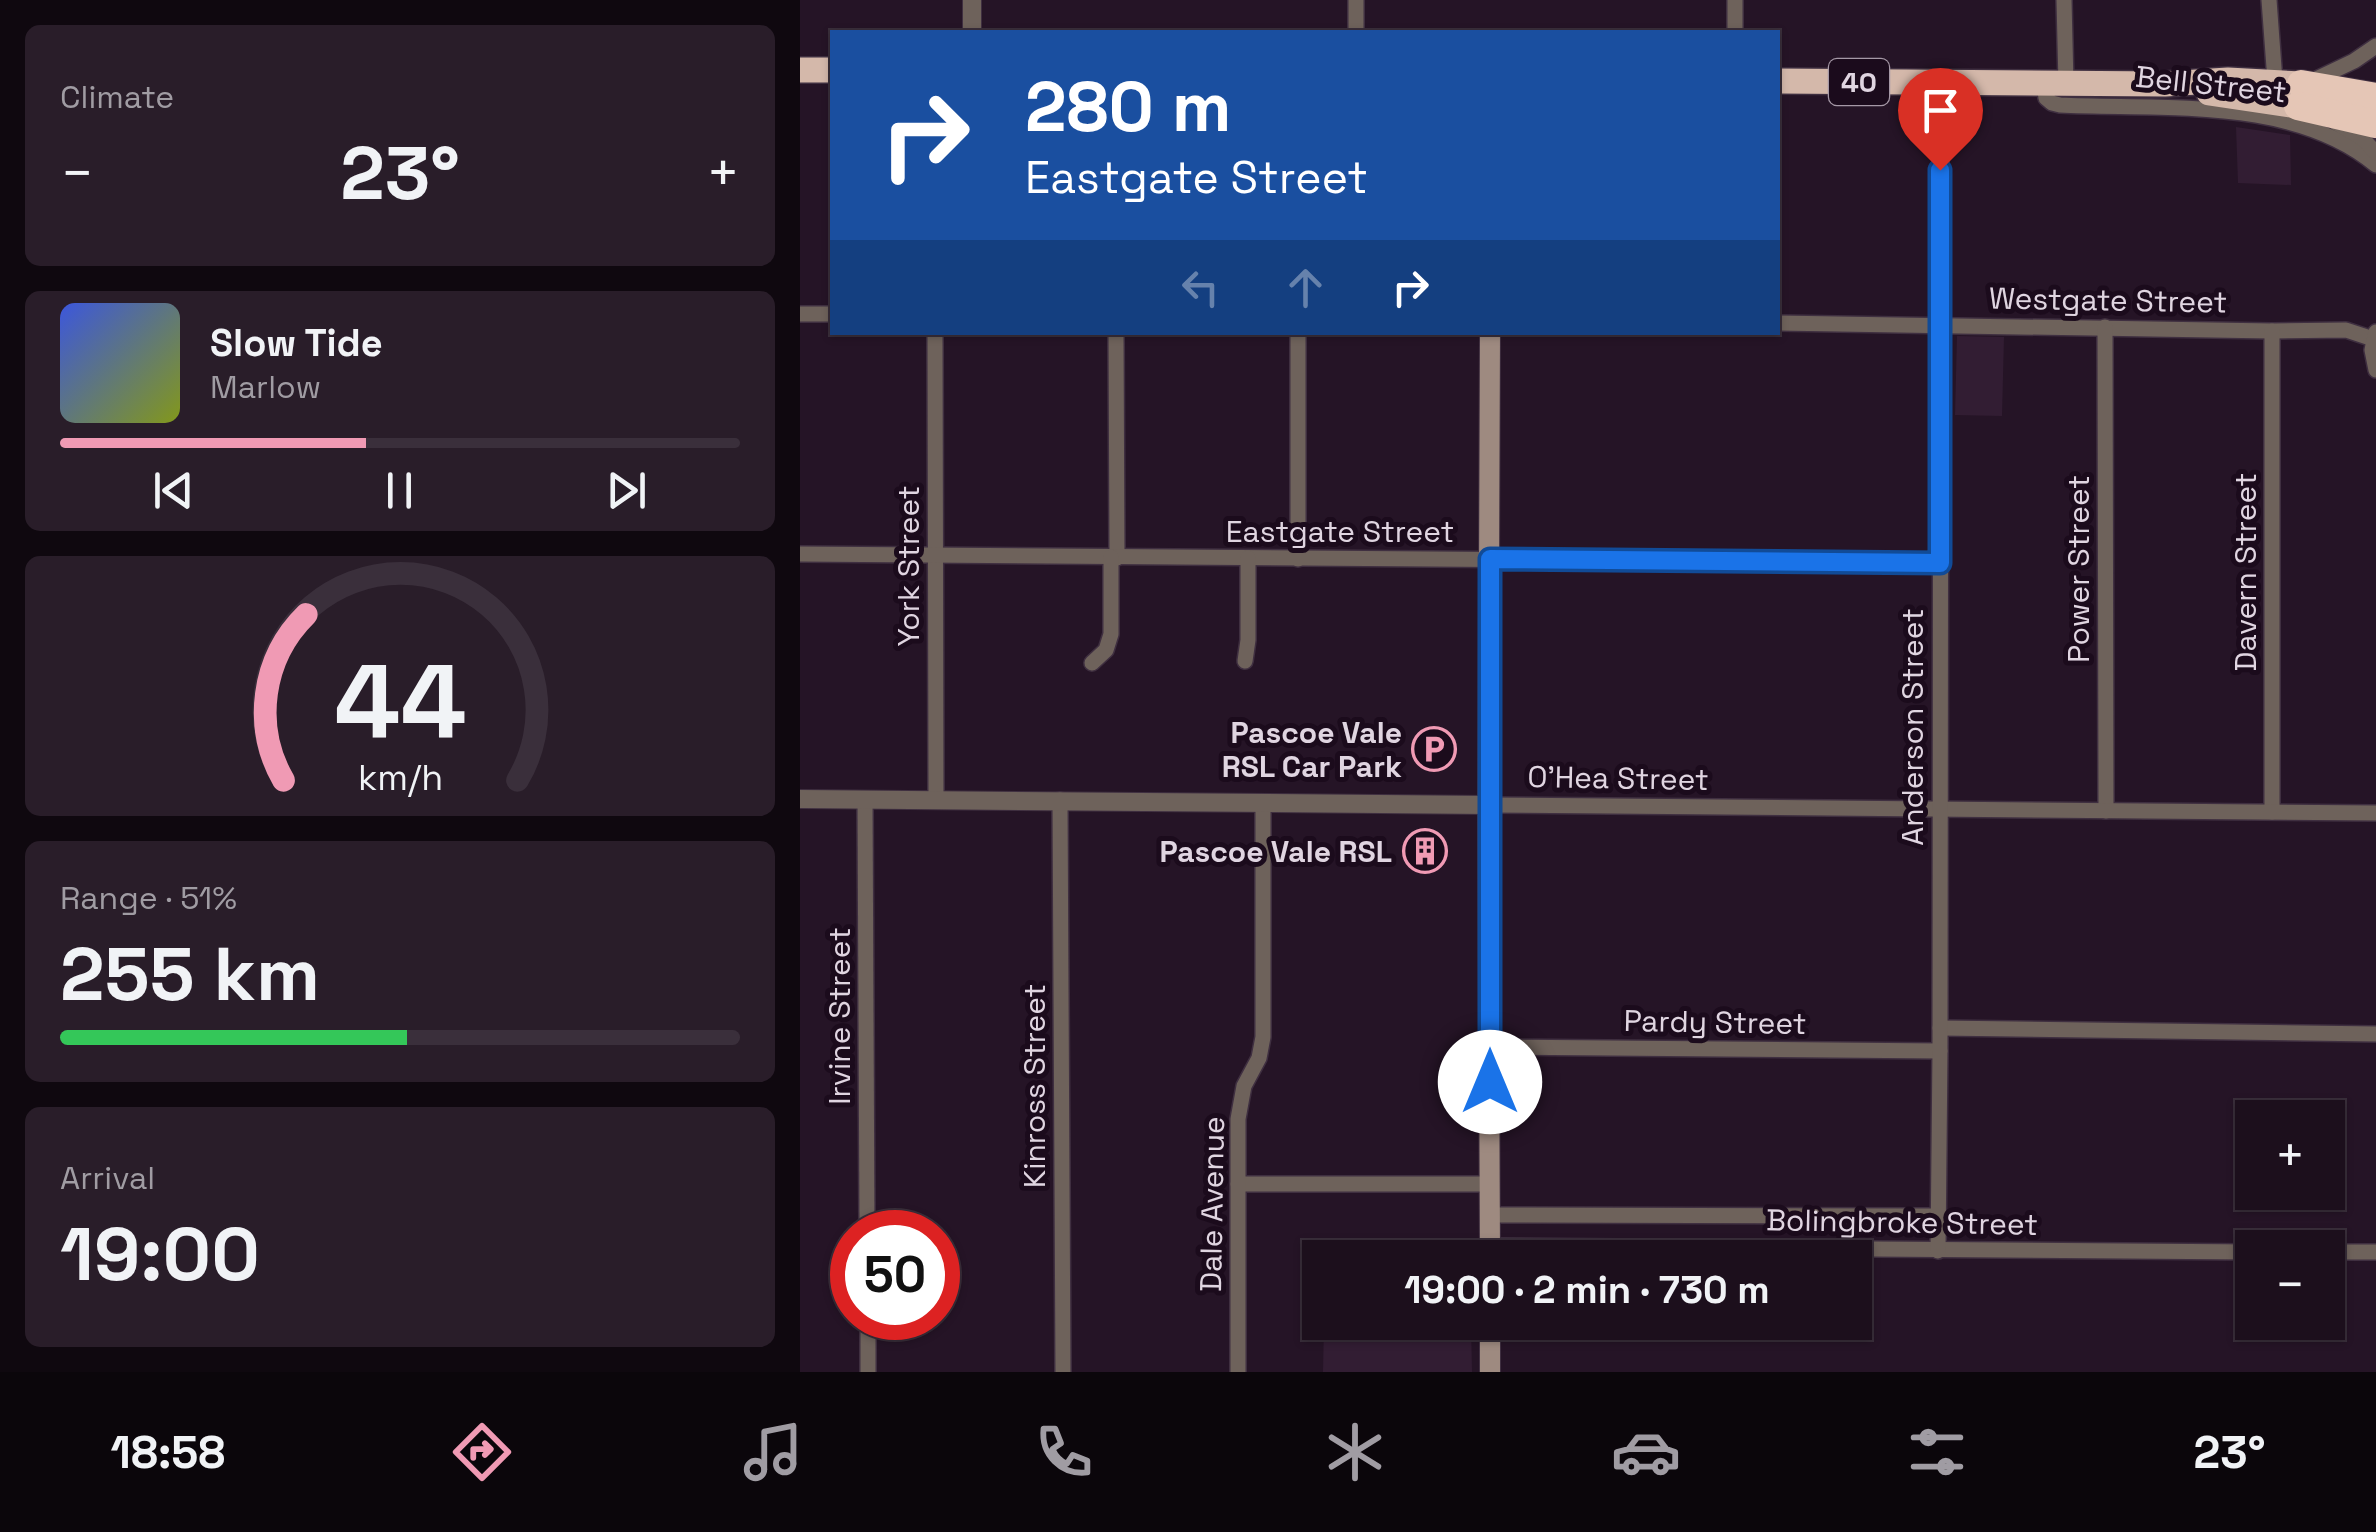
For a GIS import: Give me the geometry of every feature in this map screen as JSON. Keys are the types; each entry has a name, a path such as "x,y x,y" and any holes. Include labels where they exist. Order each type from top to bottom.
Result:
{"highway":[{"path":"800,70 830,70"},
{"name":"Bell Street","path":"1780,81 2165,84 2291,90"},
{"path":"2291,90 2376,96"},
{"path":"2291,90 2376,124"}],"main road":[{"path":"1490,335 1490,1240"},
{"path":"1490,1340 1490,1372"}],"street":[{"path":"972,0 972,30"},
{"path":"1356,0 1356,30"},
{"path":"1735,0 1735,30"},
{"path":"2055,84 2064,0"},
{"path":"2269,0 2291,90 2362,138 2376,153"},
{"path":"2291,90 2330,74 2376,46"},
{"name":"Anderson Street","path":"1938,1251 1940,83"},
{"name":"Bell Street","path":"2055,84 2046,98 2060,106 2212,111 2271,118 2328,137 2376,165"},
{"path":"800,314 830,314"},
{"name":"Westgate Street","path":"1780,324 2346,330 2375,337"},
{"name":"Power Street","path":"2105,327 2106,811"},
{"name":"Davern Street","path":"2272,331 2272,812"},
{"name":"York Street","path":"935,335 936,800"},
{"path":"1092,663 1106,650 1111,634 1116,335"},
{"path":"1298,335 1298,559"},
{"path":"2375,337 2372,355 2376,370"},
{"name":"Eastgate Street","path":"800,554 1940,563"},
{"path":"1245,661 1248,558"},
{"name":"O'Hea Street","path":"800,799 2376,814"},
{"name":"Irvine Street","path":"866,799 867,1210"},
{"name":"Kinross Street","path":"1060,800 1063,1372"},
{"name":"Dale Avenue","path":"1238,1372 1239,1107 1244,1086 1259,1058 1263,1037 1264,802"},
{"path":"1940,1028 2376,1034"},
{"name":"Pardy Street","path":"1489,1048 1940,1051"},
{"path":"1238,1184 1490,1184"},
{"name":"Bolingbroke Street","path":"1490,1214 1938,1216"},
{"name":"Bolingbroke Street","path":"1872,1249 2235,1252"},
{"path":"2345,1252 2376,1252"},
{"path":"868,1340 868,1372"}],"shaded area":[{"path":"2236,127 2290,135 2291,185 2238,183"},
{"path":"1957,336 2004,337 2002,416 1955,415"},
{"path":"1324,1340 1471,1340 1472,1372 1323,1372"}],"place":[{"name":"Pascoe Vale RSL Car Park","path":"1434,749"},
{"name":"Pascoe Vale RSL","path":"1425,851"}],"route":[{"path":"1490,1082 1490,559 1940,563 1940,170"}]}
